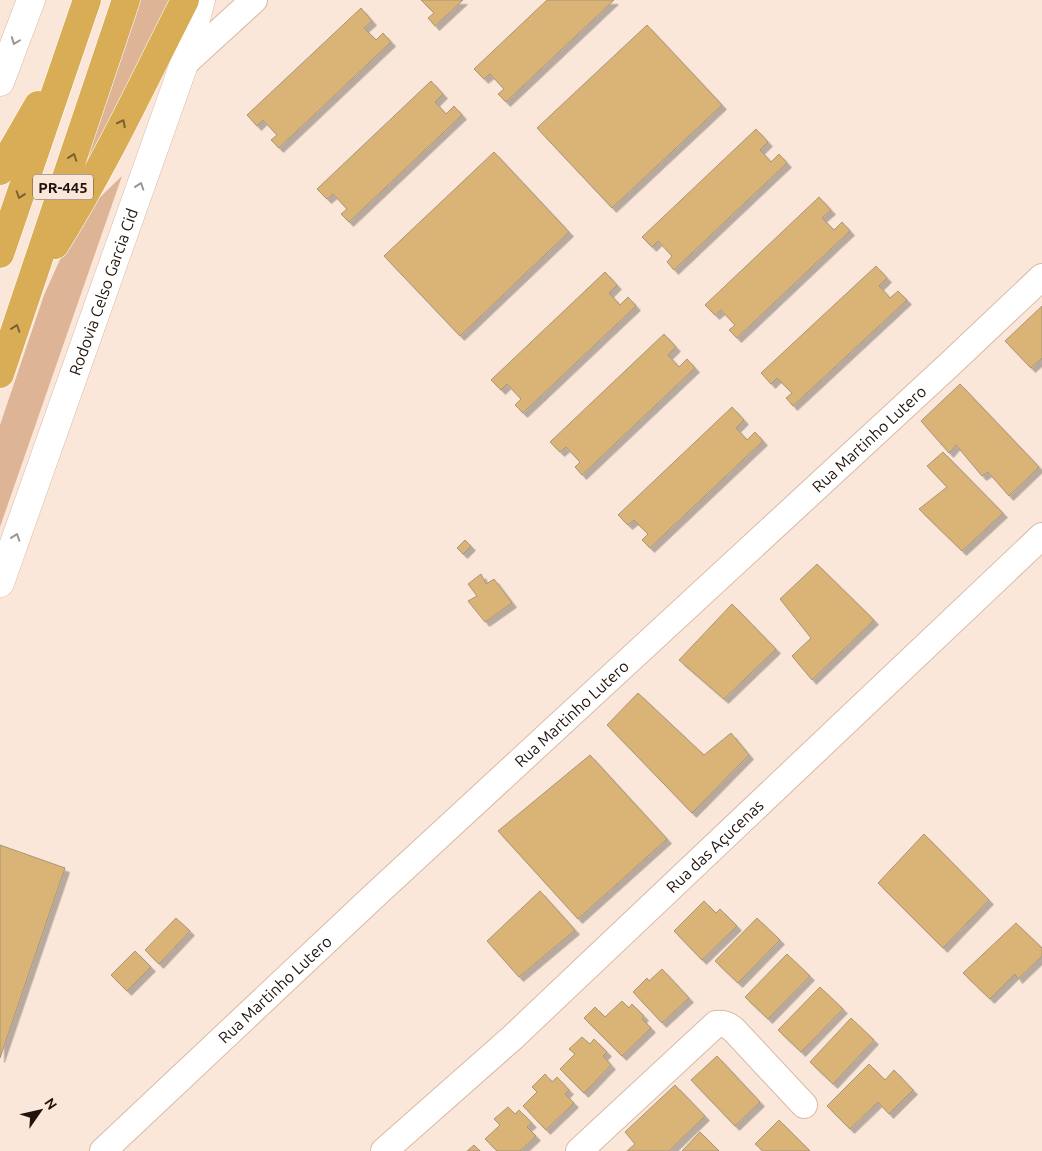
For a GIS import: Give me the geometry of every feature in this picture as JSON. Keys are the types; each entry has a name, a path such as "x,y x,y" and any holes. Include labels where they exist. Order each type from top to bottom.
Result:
{"highway":[{"name":"PR-445","path":"0,254 87,0"},
{"name":"PR-445","path":"0,374 126,0"},
{"path":"29,287 71,220 185,0"},
{"path":"0,171 68,55"}],"street":[{"path":"0,82 31,0"},
{"name":"Rodovia Celso Garcia Cid","path":"0,583 184,64 201,0"},
{"path":"184,64 254,0"},
{"name":"Rua Martinho Lutero","path":"103,1151 389,882 1042,277"},
{"name":"Rua das Açucenas","path":"384,1151 520,1031 1042,536"},
{"path":"586,1149 716,1024 722,1023 734,1030 804,1105"}],"shaded area":[{"path":"140,0 172,0 74,193"},
{"path":"122,176 0,527 0,425 44,295 62,255 96,201"}],"building":[{"path":"421,0 463,0 435,26 428,18 434,13"},
{"path":"547,0 614,0 506,102 498,94 504,89 490,74 484,79 474,69"},
{"path":"361,8 372,21 364,28 376,40 383,33 391,42 279,148 271,140 277,135 263,120 257,126 247,115"},
{"path":"647,25 722,105 612,208 537,128"},
{"path":"431,81 443,94 435,102 446,114 454,106 462,115 349,222 341,214 347,209 333,194 327,199 317,189"},
{"path":"756,129 768,142 760,150 771,162 779,154 787,163 674,270 667,262 672,256 658,241 652,247 642,237"},
{"path":"494,152 569,232 460,336 384,256"},
{"path":"819,197 831,210 822,218 834,230 842,222 850,231 737,338 729,330 735,325 721,310 715,315 705,305"},
{"path":"876,266 887,278 879,286 890,298 898,291 907,300 793,406 786,398 792,393 777,378 771,384 761,373"},
{"path":"605,272 617,285 609,293 620,305 628,297 636,306 523,413 515,405 521,399 507,384 501,390 491,380"},
{"path":"1042,306 1042,358 1031,368 1005,341"},
{"path":"664,334 676,347 668,355 679,367 687,359 695,368 582,475 575,467 580,462 566,447 560,452 550,442"},
{"path":"960,384 1039,467 1009,496 988,472 982,476 956,445 949,453 921,421"},
{"path":"732,407 744,420 736,428 747,440 755,432 763,441 650,548 642,540 648,534 634,520 628,525 618,515"},
{"path":"943,452 1003,513 962,551 919,509 947,487 927,466"},
{"path":"465,540 471,546 463,554 457,548"},
{"path":"817,564 874,620 812,680 792,656 811,638 780,599"},
{"path":"481,574 486,584 494,579 512,603 485,622 468,601 477,596 468,584"},
{"path":"732,604 776,649 724,699 679,660"},
{"path":"638,693 704,755 731,733 749,755 692,813 607,725"},
{"path":"590,755 667,839 578,919 498,831"},
{"path":"924,834 989,900 943,948 878,883"},
{"path":"0,845 65,868 0,1058"},
{"path":"540,891 575,930 519,977 487,941"},
{"path":"704,901 716,913 720,909 737,926 702,960 674,931"},
{"path":"176,918 190,931 159,964 145,950"},
{"path":"757,918 780,940 738,983 715,961"},
{"path":"1016,923 1042,948 1042,956 1018,979 1015,974 990,999 963,973"},
{"path":"135,951 151,967 127,991 111,975"},
{"path":"787,954 810,976 768,1019 745,997"},
{"path":"662,969 689,998 662,1023 633,992 647,978 649,981"},
{"path":"820,987 843,1009 801,1052 778,1030"},
{"path":"622,1001 629,1008 632,1004 644,1016 642,1019 651,1028 622,1056 584,1018 595,1007 605,1017"},
{"path":"851,1018 874,1040 833,1084 810,1062"},
{"path":"582,1037 590,1044 594,1039 607,1052 603,1056 611,1065 584,1093 560,1069 575,1054 569,1049"},
{"path":"717,1056 760,1102 735,1126 691,1080"},
{"path":"869,1064 885,1080 894,1070 913,1090 889,1114 878,1102 850,1129 827,1106"},
{"path":"545,1074 552,1082 557,1077 569,1090 565,1094 574,1103 546,1130 523,1106 537,1092 532,1087"},
{"path":"675,1085 705,1116 669,1151 627,1151 635,1144 625,1132"},
{"path":"508,1107 515,1114 519,1110 532,1123 527,1127 536,1136 520,1151 497,1151 485,1139 500,1125 494,1119"},
{"path":"779,1120 810,1151 763,1151 755,1144"},
{"path":"700,1132 719,1151 682,1151"},
{"path":"474,1145 480,1151 467,1151"}]}
